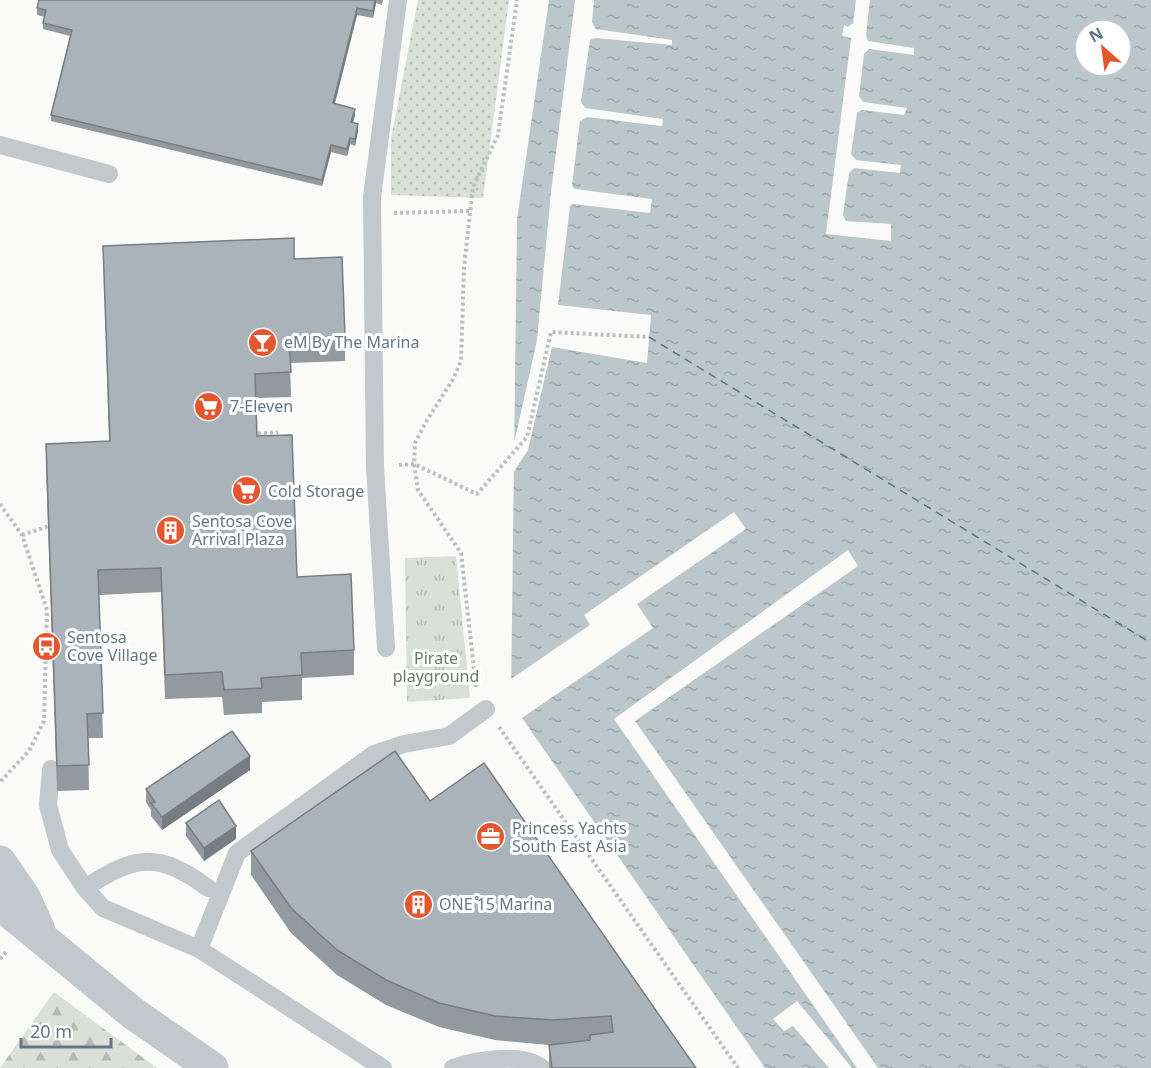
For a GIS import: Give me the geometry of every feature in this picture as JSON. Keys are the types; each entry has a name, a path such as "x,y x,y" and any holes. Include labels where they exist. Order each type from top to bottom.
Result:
{"street":[{"path":"0,861 24,897 43,937"},
{"path":"0,904 134,1014 212,1068"}],"lane":[{"path":"386,648 375,467 372,213 398,0"},
{"path":"0,145 109,174"},
{"path":"199,949 237,853 374,754 449,736 486,709"},
{"path":"51,769 48,805 60,850 85,888 103,908 199,949 383,1068"},
{"path":"85,888 116,868 136,861 158,862 186,872 208,888"},
{"path":"453,1068 465,1064 517,1059 542,1068"}],"path":[{"path":"517,0 498,135 472,187 464,267 461,361 416,443 414,464 418,490 461,553 474,682 486,709 738,1068"},
{"path":"372,213 470,211"},
{"path":"375,467 414,464 477,494 526,437 551,332 649,338"},
{"path":"242,434 278,432"},
{"path":"0,504 22,535 47,610 44,721 29,751 0,782"},
{"path":"22,535 44,525 56,525"},
{"path":"33,646 46,646"},
{"path":"0,959 8,951"}],"green space":[{"path":"418,0 509,0 483,198 391,195 391,139"},
{"name":"Pirate playground","path":"456,556 470,698 407,702 405,558"},
{"path":"54,992 157,1068 0,1068"}],"water":[{"path":"549,0 1151,0 1151,1068 765,1068 511,702 517,220"}],"pier":[{"path":"575,0 594,0 592,22 596,29 672,40 672,45 595,38 590,40 581,102 585,108 663,119 662,126 587,117 580,121 572,186 575,189 652,199 650,213 573,204 570,206 558,305 651,315 647,363 552,347 528,450 511,476 511,445 515,439 537,340 551,192"},
{"path":"856,0 870,0 866,35 868,41 914,48 914,55 869,49 864,54 859,96 863,102 907,108 904,115 862,110 857,113 851,154 856,160 901,165 900,173 854,168 849,173 843,215 846,221 891,224 891,241 826,234 851,38 842,36 844,25 848,27 853,23"},
{"path":"734,512 746,529 637,604 653,628 519,720 508,703 508,681 590,625 584,615"},
{"path":"848,550 858,566 635,721 878,1068 857,1068 614,719"},
{"path":"797,1001 852,1068 829,1068 793,1026 784,1031 773,1019"}],"building":[{"path":"39,0 375,0 373,11 357,8 333,103 355,109 351,122 358,124 355,139 350,138 347,149 331,145 322,180 51,115 72,30 43,23 46,10 37,8"},
{"name":"Sentosa Cove Arrival Plaza","path":"294,238 294,259 342,257 345,336 289,338 291,372 255,374 257,436 292,435 297,577 351,574 354,650 301,653 302,675 261,678 262,688 224,690 222,672 165,675 161,568 98,570 103,713 87,714 89,765 57,766 46,444 110,441 103,246"},
{"path":"232,731 250,756 162,817 151,803 155,802 146,789"},
{"name":"ONE ̊15 Marina","path":"395,751 430,801 484,763 696,1068 552,1068 549,1045 590,1040 590,1035 613,1032 611,1016 553,1020 495,1016 439,1003 386,980 337,950 291,908 251,851"},
{"path":"219,800 236,826 204,848 186,823"}],"ferry route":[{"path":"649,337 1151,643"}],"place":[{"name":"eM By The Marina","path":"263,342"},
{"name":"7-Eleven","path":"209,406"},
{"name":"Cold Storage","path":"247,491"},
{"name":"Sentosa Cove Arrival Plaza","path":"171,530"},
{"name":"Sentosa Cove Village","path":"46,646"},
{"name":"Princess Yachts South East Asia","path":"491,837"},
{"name":"ONE ̊15 Marina","path":"418,904"}]}
